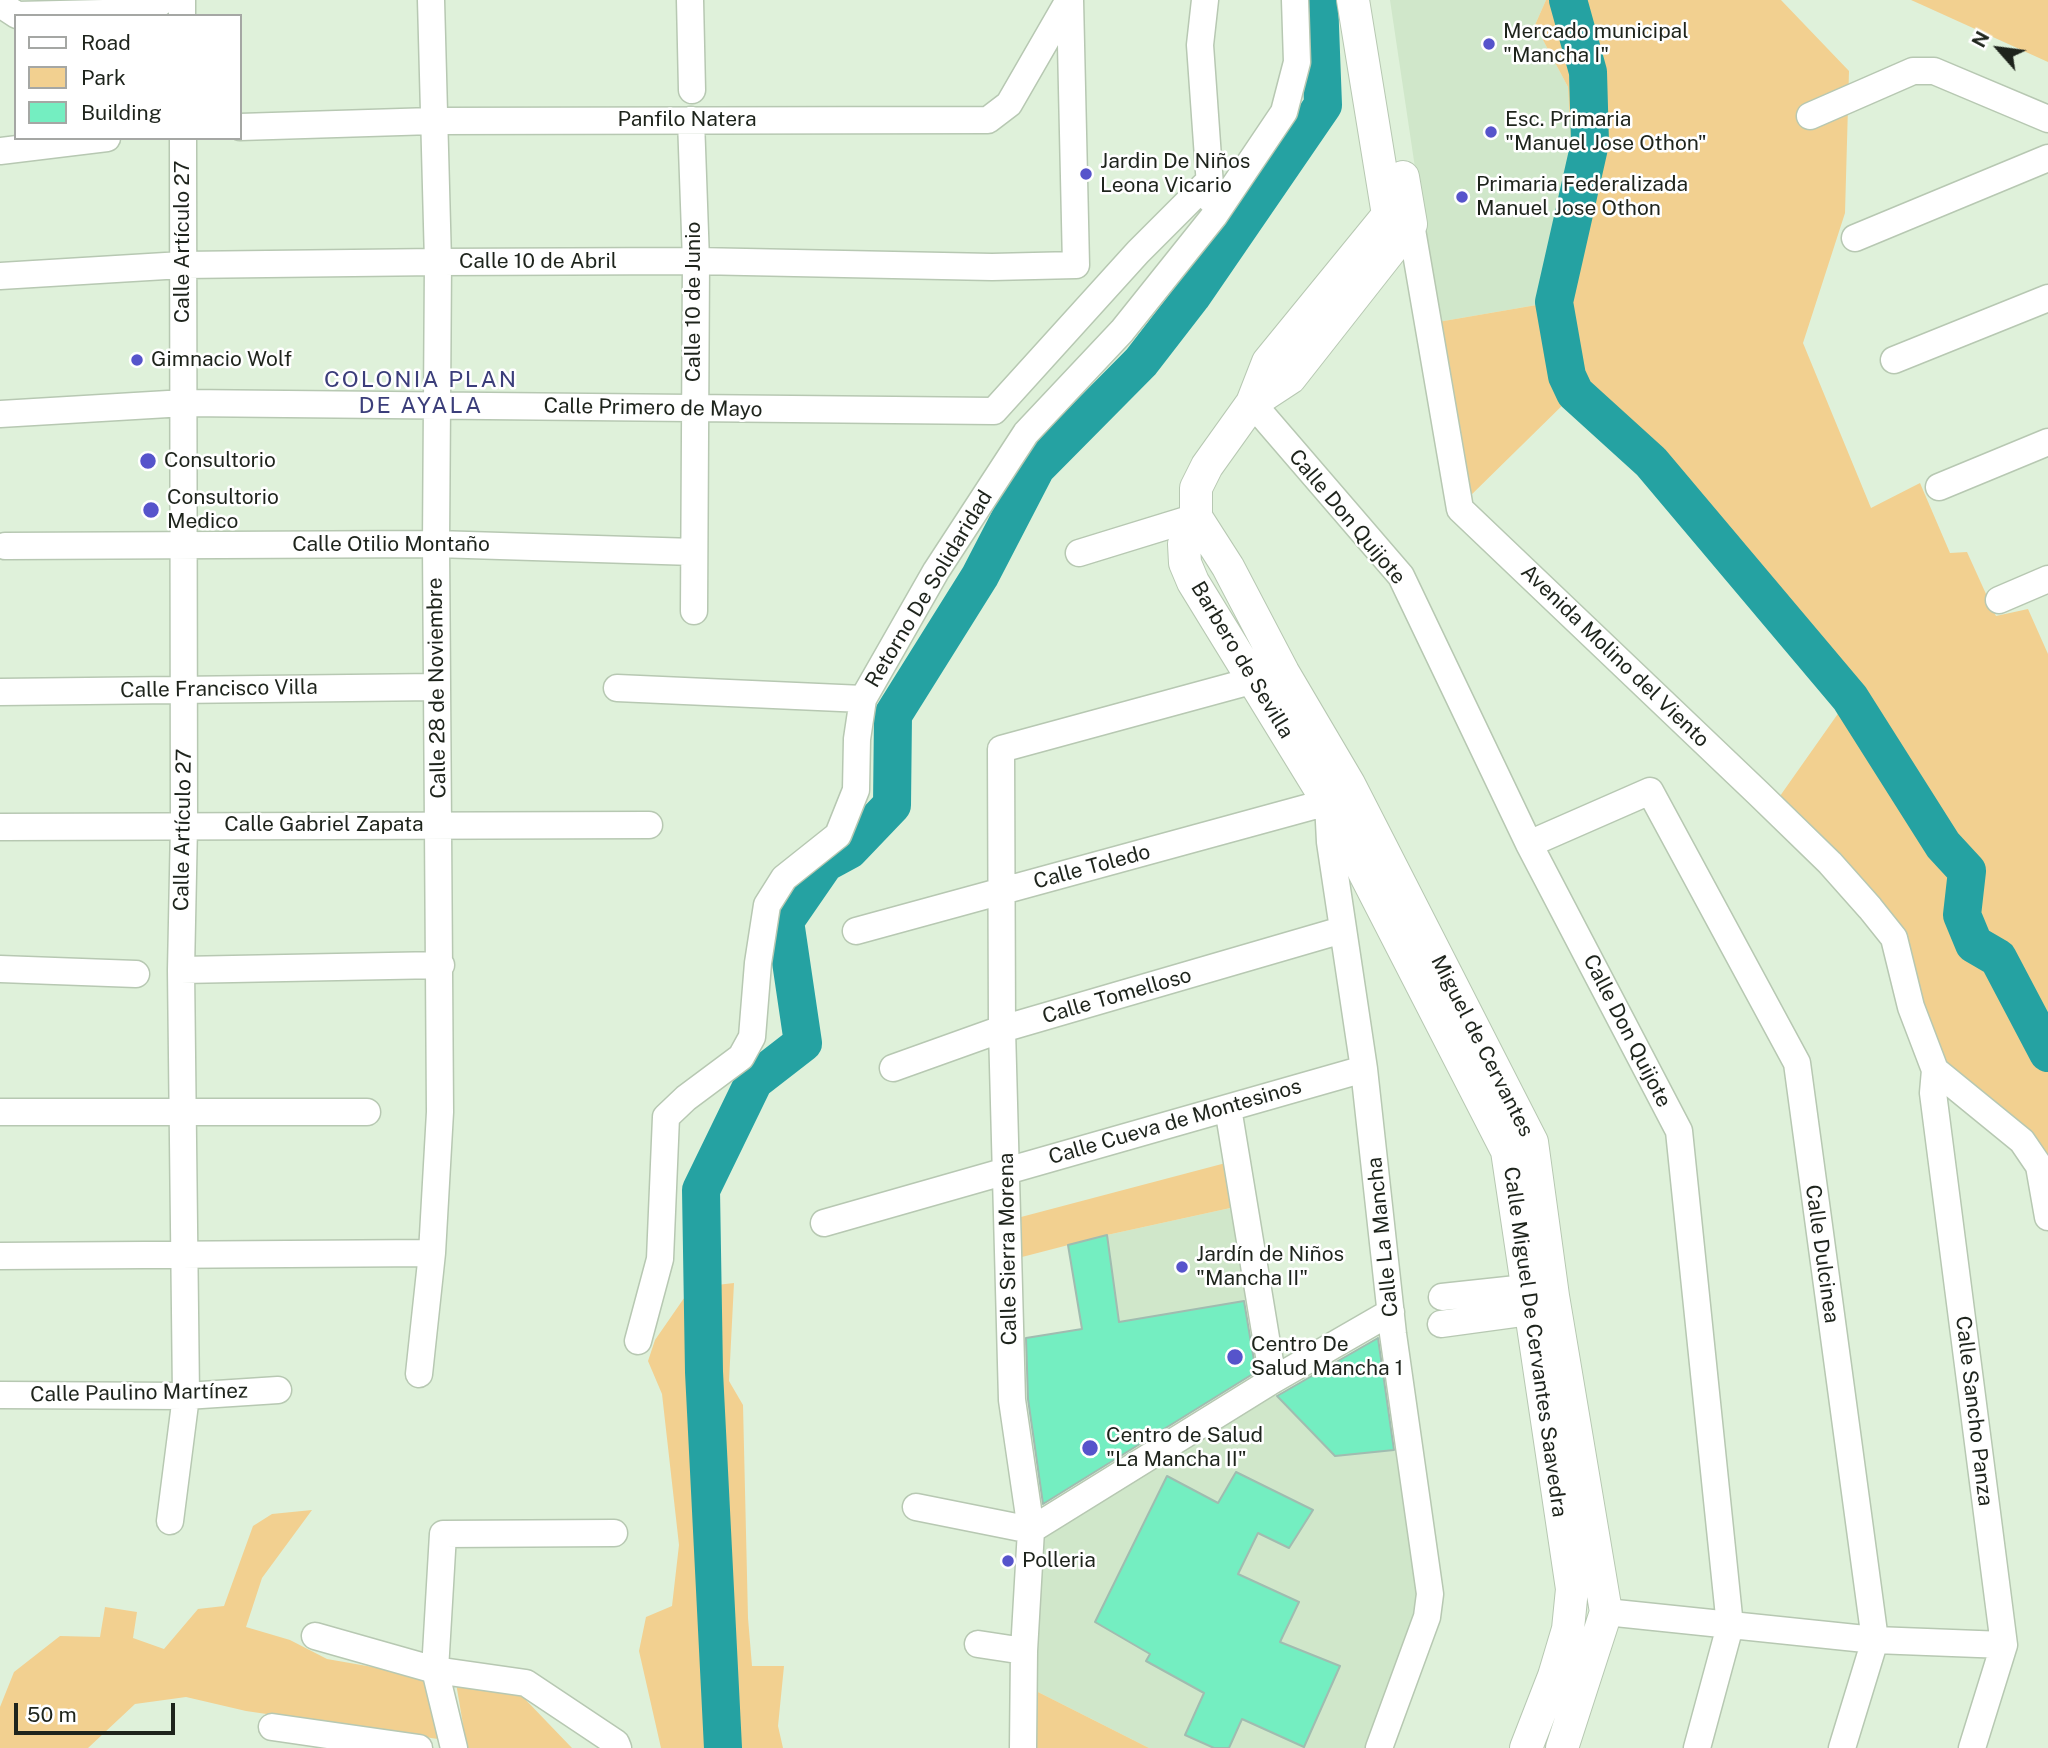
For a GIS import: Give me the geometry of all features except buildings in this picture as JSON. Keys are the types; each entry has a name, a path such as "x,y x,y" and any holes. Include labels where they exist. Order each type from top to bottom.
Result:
{"main road":[{"name":"Avenida Molino del Viento","path":"1353,0 1399,219"},
{"name":"Avenida Molino del Viento","path":"1373,0 1399,219"},
{"name":"Barbero de Sevilla","path":"1328,803 1269,676 1193,582 1185,563 1184,544 1196,517 1196,488 1252,403 1268,362 1399,219"},
{"name":"Miguel de Cervantes","path":"1269,676 1349,784 1532,1142 1553,1296 1606,1612 1562,1748"},
{"name":"Calle Miguel De Cervantes Saavedra","path":"1328,803 1507,1151 1572,1589 1568,1629 1555,1676 1526,1748"}],"street":[{"path":"18,14 32,0"},
{"path":"60,14 147,12 164,0"},
{"name":"Calle 28 de Noviembre","path":"419,1374 432,1253 440,1112 436,544 438,262 431,0"},
{"path":"690,0 692,90"},
{"name":"Panfilo Natera","path":"242,127 433,121 988,120 1009,104 1070,0"},
{"name":"Calle 10 de Abril","path":"0,276 182,265 438,262 696,261 992,267 1076,265 1070,0"},
{"path":"1205,0 1200,45 1207,183 1214,216"},
{"name":"Retorno De Solidaridad","path":"638,1341 660,1259 666,1117 686,1098 741,1057 752,1037 758,963 767,905 784,878 838,835 856,790 857,739 863,699 936,571 1026,433 1122,331 1214,216 1283,111 1297,62 1295,0"},
{"path":"0,4 15,14"},
{"path":"1810,116 1913,71 1934,71 2048,119"},
{"name":"Calle 10 de Junio","path":"691,120 696,261 693,408 694,611"},
{"path":"0,151 91,140"},
{"name":"Calle Artículo 27","path":"170,1521 186,1395 181,970 185,688 183,140"},
{"path":"1855,238 2048,158"},
{"name":"Calle Primero de Mayo","path":"0,414 185,403 994,411 1138,252 1207,183"},
{"name":"Avenida Molino del Viento","path":"1399,219 1460,509 1830,863 1870,908 1894,938 1911,1007 1935,1070 2022,1141 2039,1166 2048,1217"},
{"path":"1895,360 2048,298"},
{"name":"Calle Don Quijote","path":"1252,403 1401,576 1529,844 1679,1131 1730,1626 1697,1748"},
{"path":"1939,487 2048,442"},
{"path":"1079,552 1196,517"},
{"name":"Calle Otilio Montaño","path":"5,546 436,544 694,552"},
{"path":"1999,600 2048,579"},
{"name":"Calle Sierra Morena","path":"1023,1748 1024,1651 1031,1530 1012,1400 1002,1029 1001,749 1269,676"},
{"name":"Calle Francisco Villa","path":"0,692 437,687"},
{"path":"617,688 863,699"},
{"name":"Calle Dulcinea","path":"1529,844 1650,791 1797,1063 1875,1640 1842,1748"},
{"name":"Calle Toledo","path":"856,931 1328,803"},
{"name":"Calle La Mancha","path":"1328,803 1330,842 1364,1069 1391,1312 1430,1604 1379,1748"},
{"name":"Calle Gabriel Zapata","path":"0,827 649,825"},
{"path":"182,1026 171,1015 169,973 171,930 183,909"},
{"name":"Calle Tomelloso","path":"893,1068 1002,1029 1342,930"},
{"path":"181,970 441,965"},
{"path":"0,969 136,974"},
{"name":"Calle Cueva de Montesinos","path":"824,1223 1007,1168 1364,1069"},
{"name":"Calle Sancho Panza","path":"1935,1070 1933,1093 2004,1645 1972,1748"},
{"path":"1228,1108 1273,1380"},
{"path":"0,1112 367,1112"},
{"path":"0,1256 185,1252 432,1253"},
{"path":"1442,1297 1528,1300"},
{"path":"1441,1324 1528,1300"},
{"path":"916,1507 1031,1530 1273,1380 1391,1312"},
{"name":"Calle Paulino Martínez","path":"0,1395 186,1395 278,1390"},
{"path":"454,1748 435,1670 443,1534 614,1533"},
{"path":"1606,1612 1875,1640 2004,1645"},
{"path":"315,1636 435,1670 526,1683 616,1743 618,1748"},
{"path":"978,1644 1024,1651"},
{"path":"272,1727 419,1748"}],"shaded area":[{"name":"Esc. Primaria \"Manuel Jose Othon\"","path":"1390,0 1546,0 1535,25 1568,87 1573,178 1554,302 1438,322"},
{"name":"Jardín de Niños \"Mancha II\"","path":"1244,1205 1256,1299 1119,1322 1107,1235"},
{"path":"1271,1391 1335,1456 1400,1449 1420,1608 1370,1748 1149,1748 1034,1690 1042,1535"}],"green space":[{"path":"1546,0 1781,0 1849,71 1845,213 1803,343 1871,508 1920,483 1950,553 1967,552 1996,616 2028,609 2048,654 2048,1185 1941,1060 1898,925 1780,796 1849,698 1655,467 1575,393 1466,500 1438,322 1554,302 1573,178 1568,87 1535,25"},
{"path":"1911,0 2048,0 2048,62 1920,4"},
{"path":"1237,1160 1244,1205 1022,1257 1021,1217"},
{"path":"734,1283 729,1381 743,1405 748,1618 752,1666 784,1666 778,1726 783,1748 661,1748 639,1651 646,1617 672,1606 679,1545 662,1394 648,1361 655,1340 691,1288"},
{"path":"312,1510 262,1578 246,1627 290,1640 327,1659 430,1677 445,1740 246,1711 186,1697 135,1704 88,1748 0,1748 0,1707 14,1672 60,1636 100,1637 105,1607 137,1612 133,1638 164,1649 198,1609 224,1606 253,1526 272,1514"},
{"path":"456,1683 522,1696 572,1748 467,1748"},
{"path":"1034,1690 1149,1748 1032,1748"}],"waterway":[{"path":"723,1748 704,1372 701,1190 754,1081 803,1043 785,921 825,863 849,850 892,805 893,715 980,576 1036,468 1141,362 1192,296 1323,105 1319,0"},
{"path":"1568,0 1588,72 1590,143 1554,302 1567,376 1575,393 1651,462 1850,698 1943,845 1967,871 1962,915 1974,944 1998,958 2048,1053"}],"place":[{"name":"Mercado municipal \"Mancha I\"","path":"1489,44"},
{"name":"Esc. Primaria \"Manuel Jose Othon\"","path":"1491,132"},
{"name":"Jardin De Niños Leona Vicario","path":"1086,174"},
{"name":"Primaria Federalizada Manuel Jose Othon","path":"1462,197"},
{"name":"Gimnacio Wolf","path":"137,360"},
{"name":"Consultorio","path":"148,461"},
{"name":"Consultorio Medico","path":"151,510"},
{"name":"Jardín de Niños \"Mancha II\"","path":"1182,1267"},
{"name":"Centro De Salud Mancha 1","path":"1235,1357"},
{"name":"Centro de Salud \"La Mancha II\"","path":"1090,1448"},
{"name":"Polleria","path":"1008,1561"}],"district":[{"name":"COLONIA PLAN DE AYALA","path":"421,393"}]}
